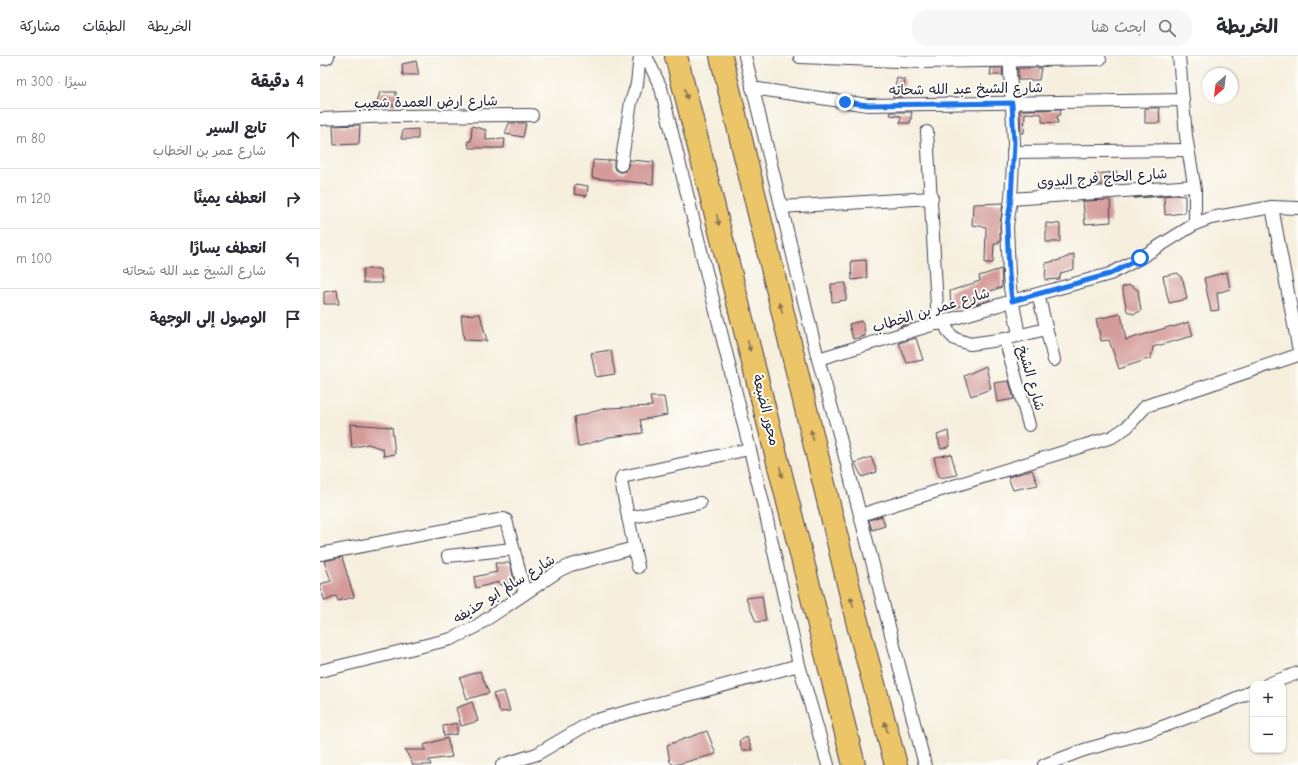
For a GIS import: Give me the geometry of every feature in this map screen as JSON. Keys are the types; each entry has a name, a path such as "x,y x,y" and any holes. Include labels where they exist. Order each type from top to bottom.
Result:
{"highway":[{"name":"محور الضبعة","path":"676,56 854,765"},
{"path":"721,56 858,625 896,765"}],"street":[{"path":"320,58 327,58 328,56"},
{"path":"621,165 631,102 637,84 640,56"},
{"path":"646,56 661,88 750,449 799,665 828,765"},
{"path":"745,56 818,359 838,430 925,765"},
{"path":"1179,56 1182,100 1194,186 1195,224"},
{"path":"800,57 923,62 1013,58 1100,59"},
{"path":"1013,58 1010,71 1013,152 1011,199 1007,226 1009,274 1012,301 1019,335"},
{"name":"شارع الشيخ عبد الله شحاته","path":"752,88 868,105 1182,100"},
{"name":"شارع ارض العمدة شعيب","path":"320,119 394,116 532,115"},
{"path":"927,132 941,322 955,339 970,344 1005,339 1046,329"},
{"path":"1013,152 1188,150"},
{"name":"شارع الحاج فرج البدوى","path":"1011,199 1194,186"},
{"path":"781,207 932,198"},
{"path":"1272,207 1298,346"},
{"name":"شارع عمر بن الخطاب","path":"818,359 1012,301 1110,274 1140,258 1195,224 1211,218 1272,207 1298,208"},
{"path":"1038,294 1054,360"},
{"name":"شارع الشيخ","path":"1005,339 1029,425"},
{"path":"860,515 1112,437 1127,427 1146,406 1298,354"},
{"path":"638,567 621,479 624,476 750,449"},
{"path":"628,518 700,503"},
{"path":"320,554 503,519 506,520 525,593"},
{"name":"شارع سالم ابو حذيفه","path":"320,671 450,639 472,629 560,570 571,565 634,548"},
{"path":"448,556 513,549"},
{"path":"502,765 537,754 593,721 799,665"},
{"path":"1276,681 1298,673"},
{"path":"1044,765 1084,750 1154,730 1250,692"}],"building":[{"path":"416,61 419,75 403,75 402,64"},
{"path":"991,68 1002,68 1003,75 990,75"},
{"path":"1018,68 1041,68 1039,80 1018,80"},
{"path":"897,78 905,80 902,97 893,97"},
{"path":"380,92 396,92 396,105 376,105"},
{"path":"1145,108 1159,108 1160,123 1145,123"},
{"path":"1061,109 1060,115 1057,117 1058,123 1042,122 1042,114 1025,113 1024,133 1021,133 1020,110"},
{"path":"891,112 912,112 910,123 900,123 901,116 890,115"},
{"path":"509,123 526,123 523,137 505,134"},
{"path":"360,125 359,144 334,145 333,126"},
{"path":"472,126 486,130 486,140 505,139 504,148 469,148 468,141 471,141"},
{"path":"418,129 418,139 401,139 403,130"},
{"path":"593,160 614,160 614,168 620,172 624,172 627,169 630,160 654,162 653,184 592,178"},
{"path":"1116,172 1117,184 1098,185 1096,174"},
{"path":"575,184 588,186 587,196 574,194"},
{"path":"1175,195 1185,196 1185,213 1165,215 1164,196 1133,198"},
{"path":"1110,200 1111,222 1085,224 1083,201"},
{"path":"1003,203 1000,225 1000,242 998,241 998,244 994,244 993,263 985,263 986,227 972,225 973,204"},
{"path":"1046,223 1060,224 1060,242 1046,242"},
{"path":"1074,254 1074,269 1061,273 1059,279 1045,280 1046,263 1060,260"},
{"path":"866,260 867,278 852,280 851,261"},
{"path":"363,269 380,269 382,283 363,283"},
{"path":"1001,269 1002,287 988,292 990,300 976,304 976,301 951,309 950,291 980,281 979,276"},
{"path":"1227,272 1230,289 1217,293 1219,310 1211,311 1204,278"},
{"path":"1178,273 1183,280 1187,299 1169,303 1163,276"},
{"path":"846,283 846,300 832,302 831,284"},
{"path":"1130,285 1138,290 1141,311 1133,314 1127,311 1122,287"},
{"path":"337,290 339,304 324,304 324,292"},
{"path":"480,314 487,341 464,340 461,315"},
{"path":"1121,314 1126,340 1189,322 1193,336 1153,347 1151,358 1119,369 1109,340 1101,341 1096,319"},
{"path":"906,316 915,321 900,327 903,322"},
{"path":"861,321 864,326 865,336 853,339 849,324"},
{"path":"916,338 923,360 907,363 899,343"},
{"path":"611,350 615,374 596,377 591,353"},
{"path":"986,366 991,389 971,396 964,376"},
{"path":"1009,381 1014,399 997,402 994,383"},
{"path":"650,397 664,397 667,415 640,420 643,433 609,437 578,447 574,417 607,408 652,406"},
{"path":"350,424 392,427 395,454 384,456 383,449 368,444 352,448"},
{"path":"948,431 950,446 941,449 937,435"},
{"path":"951,454 957,475 939,478 934,457"},
{"path":"871,457 877,472 862,477 855,463"},
{"path":"1032,470 1038,485 1013,490 1008,477"},
{"path":"882,516 885,526 872,530 869,520"},
{"path":"342,557 354,597 338,601 336,596 325,601 320,589 320,584 331,581 324,561"},
{"path":"495,563 510,563 515,584 500,585 499,582 476,588 474,577 497,572"},
{"path":"762,596 766,621 756,622 746,598"},
{"path":"480,671 489,693 467,699 460,678"},
{"path":"504,691 510,711 500,712 493,694"},
{"path":"472,702 478,721 461,726 456,708"},
{"path":"457,723 457,734 444,736 443,726"},
{"path":"707,731 716,754 674,765 670,762 667,745"},
{"path":"747,737 752,750 742,750 739,741"},
{"path":"447,738 452,757 429,760 431,765 413,765 405,750 426,750 424,745"}],"route":[{"path":"845,102 868,105 1012,103 1014,143 1011,199 1007,226 1012,301 1110,274 1140,258"}]}
